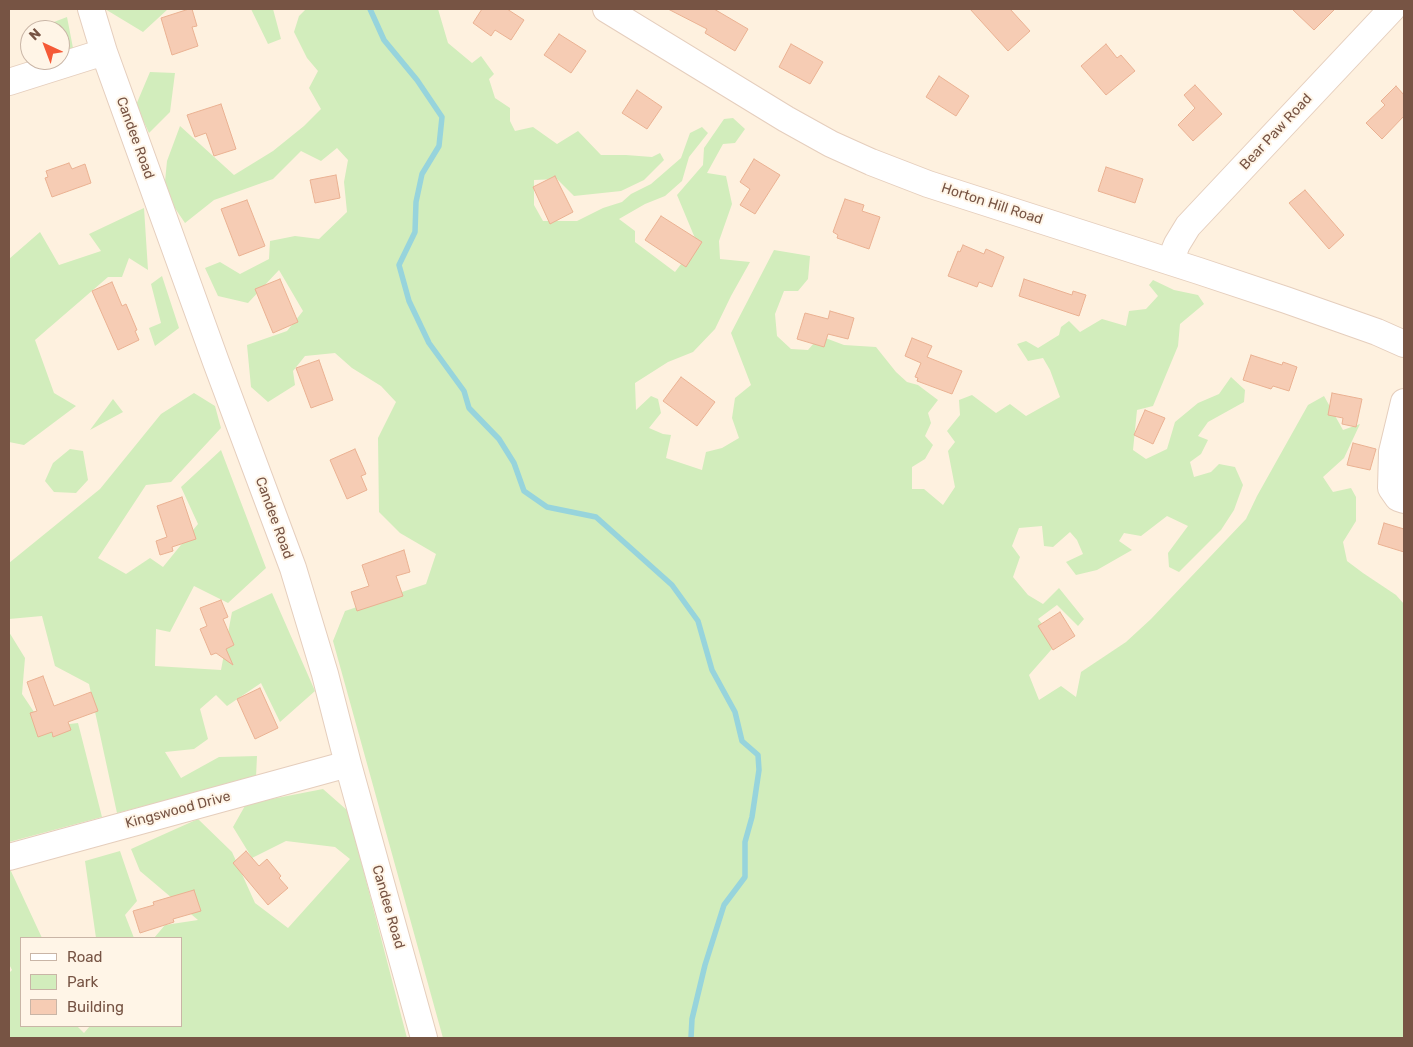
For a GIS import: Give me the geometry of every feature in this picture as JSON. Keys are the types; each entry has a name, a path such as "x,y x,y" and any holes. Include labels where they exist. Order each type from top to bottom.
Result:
{"street":[{"name":"Candee Road","path":"91,9 104,52 204,329 293,568 325,674 424,1038"},
{"name":"Horton Hill Road","path":"606,9 786,119 853,154 921,181 1170,261 1349,322 1404,344"},
{"name":"Bear Paw Road","path":"1170,261 1177,244 1188,226 1392,9"},
{"path":"9,82 104,52"},
{"path":"1404,402 1392,452 1391,488 1398,498 1404,500"},
{"name":"Kingswood Drive","path":"9,857 348,764"}],"green space":[{"path":"105,9 168,9 143,32"},
{"path":"251,9 273,9 281,39 268,44"},
{"path":"306,9 438,9 448,43 472,63 481,56 494,74 489,79 495,98 510,108 510,121 515,131 533,127 557,144 578,131 601,155 652,157 660,153 664,160 644,180 621,191 574,196 557,179 534,180 534,205 543,221 577,221 603,208 622,202 631,194 651,184 681,158 690,133 702,127 708,133 689,157 682,181 665,196 645,204 619,219 635,231 635,242 675,272 697,243 677,195 703,165 704,148 724,119 733,118 745,129 735,143 723,144 707,173 726,176 732,204 719,241 720,259 750,262 715,329 693,352 668,362 635,383 636,410 651,396 658,399 661,413 649,428 671,435 666,458 702,470 706,452 722,448 739,438 732,418 735,398 751,385 731,333 774,250 810,256 808,279 798,291 784,291 775,314 777,336 791,349 808,350 820,336 844,345 876,347 896,372 907,382 918,385 938,400 928,413 931,423 925,436 933,445 925,459 912,467 912,489 924,489 943,505 955,487 948,451 955,442 947,431 960,415 959,400 972,395 996,413 1010,404 1026,416 1060,397 1050,370 1043,358 1028,361 1017,344 1026,341 1038,348 1059,335 1061,327 1069,321 1080,332 1102,319 1126,326 1129,311 1146,309 1158,296 1149,285 1153,280 1174,290 1198,295 1204,304 1180,324 1178,346 1153,406 1137,410 1133,450 1146,459 1167,449 1175,422 1198,403 1219,394 1231,377 1245,390 1244,402 1208,422 1198,436 1208,440 1201,454 1190,462 1194,477 1211,472 1219,464 1235,467 1243,485 1234,510 1221,530 1179,572 1169,567 1168,553 1188,526 1167,516 1141,536 1124,533 1119,541 1132,550 1097,570 1076,575 1066,562 1083,554 1077,540 1070,532 1053,547 1044,546 1042,526 1019,528 1012,546 1020,557 1013,577 1028,595 1043,604 1059,588 1084,619 1078,626 1057,605 1038,619 1058,642 1029,675 1039,700 1061,686 1076,697 1081,672 1126,642 1151,619 1246,519 1308,405 1324,396 1343,430 1360,424 1344,458 1323,477 1333,492 1351,488 1356,497 1356,521 1343,542 1347,561 1396,595 1404,604 1404,1038 443,1038 333,641 345,611 426,584 436,554 400,533 379,512 378,438 396,402 381,386 352,368 335,353 305,356 293,371 295,385 268,402 251,387 247,345 287,331 303,311 279,270 248,303 218,296 205,268 220,262 240,274 269,259 270,241 295,236 319,239 347,212 344,182 348,160 337,148 321,161 301,151 273,179 214,200 185,223 164,192 167,161 180,126 234,175 273,151 304,126 321,109 309,88 318,71 307,58 294,32 299,16"},
{"path":"70,32 73,48 70,49"},
{"path":"150,72 175,73 170,112 149,133 136,105"},
{"path":"144,208 148,270 129,258 122,277 108,277 35,340 54,393 76,406 24,445 9,442 9,259 40,232 59,265 101,251 89,234"},
{"path":"162,276 179,328 155,346 149,328 161,323 151,284"},
{"path":"194,393 215,406 221,428 171,482 146,485 98,558 126,574 150,558 163,567 198,524 181,487 221,450 266,568 228,603 194,586 170,632 156,629 155,666 221,670 232,612 272,593 315,691 280,722 261,683 227,706 216,695 200,709 208,739 194,749 165,752 181,778 219,757 257,756 256,777 117,813 89,684 55,666 42,616 9,619 9,563 100,489 161,414"},
{"path":"113,399 123,412 90,430"},
{"path":"70,449 83,451 88,480 76,493 54,492 45,481 53,463"},
{"path":"9,632 25,658 22,694 44,727 78,723 102,817 9,842"},
{"path":"323,789 348,811 407,1038 9,1038 9,973 12,970 9,964 10,869 42,937 20,937 20,1027 78,1027 84,1033 89,1027 182,1027 182,937 155,937 165,925 198,920 140,871 131,849 198,819 232,852 255,903 288,928 350,859 335,847 286,841 252,858 233,827 246,804"},
{"path":"120,851 137,901 125,915 134,937 96,937 85,861"}],"building":[{"path":"192,9 197,26 192,27 198,46 172,55 161,18"},
{"path":"482,9 507,9 524,20 511,40 495,30 491,36 473,23"},
{"path":"668,9 714,9 748,29 735,51 705,33 707,29"},
{"path":"970,9 1010,9 1030,31 1008,51"},
{"path":"1292,9 1335,9 1314,30"},
{"path":"559,34 586,51 571,73 544,55"},
{"path":"791,44 823,62 810,84 779,67"},
{"path":"1106,44 1117,58 1121,55 1135,71 1106,95 1081,66"},
{"path":"939,76 969,96 956,116 926,97"},
{"path":"1195,85 1222,114 1193,141 1178,125 1195,108 1184,95"},
{"path":"1396,86 1404,95 1404,116 1382,139 1366,123 1385,105 1381,101"},
{"path":"637,90 662,107 647,129 622,113"},
{"path":"221,104 236,149 214,156 206,133 195,137 187,115"},
{"path":"754,159 780,175 755,214 740,205 750,189 740,182"},
{"path":"69,163 72,169 85,164 91,183 52,197 45,178 48,177 46,171"},
{"path":"1106,167 1143,179 1135,203 1098,191"},
{"path":"336,175 340,198 315,203 310,180"},
{"path":"555,176 573,212 550,224 533,187"},
{"path":"1305,190 1344,235 1329,249 1289,203"},
{"path":"845,199 864,205 862,211 880,217 869,249 837,238 838,235 833,232"},
{"path":"247,200 265,246 239,256 221,209"},
{"path":"661,216 702,242 686,267 645,240"},
{"path":"963,245 984,254 986,249 1004,257 992,287 979,282 977,287 948,276 958,251 960,252"},
{"path":"280,279 298,322 273,333 255,289"},
{"path":"1024,279 1072,295 1073,291 1086,295 1079,316 1019,296"},
{"path":"112,282 122,306 126,304 137,330 135,331 139,340 118,350 92,291"},
{"path":"830,311 854,318 848,339 828,334 824,347 797,339 805,313 828,319"},
{"path":"912,338 932,346 927,357 962,371 952,394 917,381 918,378 915,377 921,363 905,356"},
{"path":"1251,355 1282,365 1283,362 1297,367 1289,391 1273,386 1271,389 1243,380"},
{"path":"319,360 333,400 311,408 296,368"},
{"path":"681,377 715,402 697,426 663,401"},
{"path":"1332,393 1362,399 1356,427 1342,424 1343,418 1328,415"},
{"path":"1145,410 1165,418 1153,444 1134,435"},
{"path":"1353,443 1376,449 1370,470 1347,465"},
{"path":"355,449 366,474 361,476 367,490 347,499 330,460"},
{"path":"182,497 196,539 172,547 173,551 160,555 156,541 167,537 157,506"},
{"path":"1384,523 1404,529 1404,552 1378,544"},
{"path":"404,550 410,572 396,576 403,596 357,611 351,592 369,586 362,565"},
{"path":"221,600 228,617 223,619 234,645 226,649 233,665 216,653 211,655 200,629 207,626 200,608"},
{"path":"1060,612 1075,636 1053,650 1038,626"},
{"path":"43,676 54,706 91,692 98,711 68,722 71,730 53,737 52,732 38,737 30,713 37,711 27,682"},
{"path":"260,688 278,728 255,739 237,699"},
{"path":"246,851 259,866 267,859 288,888 268,905 233,863"},
{"path":"194,890 201,911 173,919 174,922 140,933 133,911 154,905 153,902"}],"waterway":[{"path":"370,9 384,40 417,80 442,117 439,146 422,174 416,202 415,232 399,265 409,301 429,343 464,391 469,408 499,439 514,463 524,491 547,507 596,517 672,585 698,621 712,670 735,712 742,741 758,755 759,770 752,817 745,842 745,877 724,905 705,965 692,1019 691,1038"}]}
